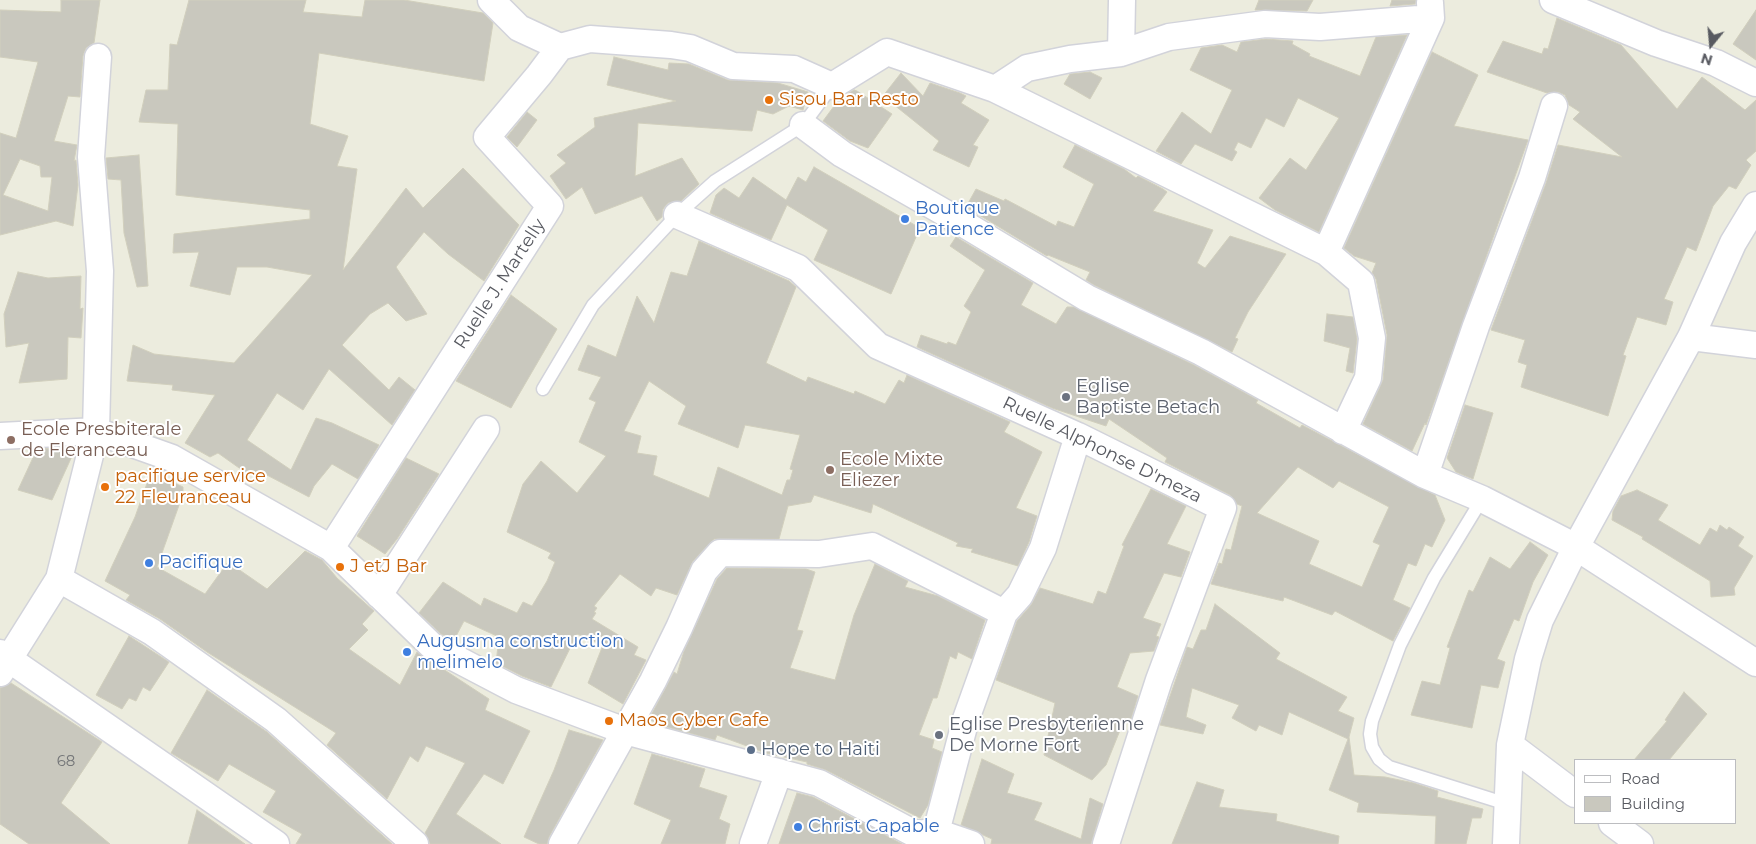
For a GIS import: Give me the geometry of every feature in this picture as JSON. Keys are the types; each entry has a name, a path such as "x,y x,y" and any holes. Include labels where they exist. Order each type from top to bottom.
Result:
{"street":[{"path":"491,0 519,28 560,47 590,39 671,45 690,48 734,66 794,69 832,86 887,52 995,89 1326,252 1361,282 1372,338 1368,378 1344,431"},
{"path":"1121,53 1122,0"},
{"path":"1553,0 1656,43 1716,63 1756,82"},
{"path":"995,89 1027,68 1070,59 1121,53 1169,37 1265,24 1320,27 1430,9"},
{"path":"1326,252 1430,9"},
{"name":"Ruelle J. Martelly","path":"331,548 550,206 487,137 539,76 560,47"},
{"path":"98,57 90,157 100,271 96,431 59,579 3,662 276,844"},
{"path":"1425,475 1479,317 1532,178 1554,106"},
{"path":"803,125 842,154 954,218 1087,298 1201,352 1425,475 1482,499 1576,546 1756,663"},
{"path":"1506,844 1510,744 1528,659 1540,620 1576,546 1691,337 1733,243 1756,205"},
{"name":"Ruelle Alphonse D'meza","path":"677,215 798,268 878,346 1078,436 1223,508 1159,680 1106,844"},
{"path":"1691,337 1756,345"},
{"path":"379,595 486,429"},
{"path":"0,436 96,431 172,458 331,548 432,646 516,690 625,731 819,783 921,837 971,844"},
{"path":"921,837 1004,614 1020,595 1043,548 1078,436"},
{"path":"562,844 625,731 679,628 704,571 720,553 819,554 872,546 1004,614"},
{"path":"59,579 152,632 276,720 415,844"},
{"path":"1510,744 1574,793"},
{"path":"752,844 779,772"},
{"path":"1613,824 1640,844"}],"lane":[{"path":"543,389 593,305 677,215 715,181 803,125 832,86"},
{"path":"1482,499 1434,578 1400,645 1372,721 1370,734 1372,747 1379,758 1389,767 1507,804"}],"building":[{"path":"61,0 100,0 94,43 86,48 83,56 80,97 68,96 54,141 77,145 74,161 76,160 78,185 73,226 56,221 0,235 0,133 16,138 38,62 0,57 0,10 61,12","holes":["20,159 40,166 41,177 52,177 48,211 3,195"]},
{"path":"189,0 306,0 303,12 362,17 365,0 404,0 483,13 493,23 484,81 319,53 310,124 348,136 337,166 357,169 343,270 406,188 423,208 463,168 519,225 484,281 448,254 424,232 396,267 427,314 406,321 388,303 370,314 342,345 389,390 399,377 415,390 392,425 329,369 303,410 277,393 247,440 291,470 316,418 332,423 379,445 358,479 332,464 314,486 309,497 263,473 262,475 253,470 249,475 218,453 210,457 185,443 215,395 172,390 173,385 127,381 133,345 154,354 234,363 312,275 267,267 237,267 230,295 190,286 199,252 173,253 174,234 310,219 310,210 176,195 178,124 139,122 146,90 168,90 170,44 177,45"},
{"path":"1259,0 1313,0 1307,11 1255,10"},
{"path":"1392,0 1416,0 1415,4 1390,6"},
{"path":"1756,10 1756,60 1733,44"},
{"path":"1557,18 1621,45 1677,109 1702,77 1745,110 1756,100 1756,151 1746,160 1751,165 1736,189 1729,186 1713,206 1696,251 1687,247 1664,299 1673,302 1666,325 1637,317 1623,355 1626,356 1608,416 1521,387 1527,365 1518,362 1525,340 1491,330 1546,183 1558,145 1622,157 1573,119 1580,112 1569,105 1565,95 1558,92 1547,93 1487,72 1503,41 1542,54 1544,48 1548,49"},
{"path":"1407,35 1319,232 1275,210 1259,198 1290,158 1306,170 1339,118 1298,98 1284,127 1266,118 1251,148 1238,142 1234,150 1237,152 1232,161 1195,144 1181,164 1156,151 1182,112 1211,134 1232,90 1190,70 1201,48 1222,45 1237,52 1241,42 1266,39 1293,41 1292,44 1310,54 1309,56 1360,76 1376,37"},
{"path":"1432,52 1478,75 1454,126 1528,140 1426,425 1425,423 1412,451 1363,424 1383,380 1387,335 1376,279 1372,273 1376,263 1354,256 1344,248"},
{"path":"614,57 668,70 669,63 689,64 728,80 778,83 808,92 803,110 789,106 773,114 757,110 752,131 638,123 635,176 682,158 699,184 681,201 668,203 663,209 662,217 657,221 642,196 595,214 582,187 566,199 550,176 566,163 557,155 595,127 594,118 676,101 607,85"},
{"path":"1090,72 1102,78 1090,99 1064,84 1070,74"},
{"path":"901,73 923,96 930,83 966,96 961,103 989,120 973,145 978,147 969,167 933,150 939,141 883,96"},
{"path":"854,90 892,114 868,148 850,141 823,121 840,98"},
{"path":"527,112 537,120 517,147 507,137"},
{"path":"1075,145 1124,169 1136,178 1138,176 1167,192 1153,211 1213,230 1197,263 1205,268 1230,236 1286,254 1248,312 1235,338 1238,339 1232,352 1094,285 1086,280 1090,272 1047,256 966,207 976,189 1004,201 1005,199 1056,226 1058,221 1074,227 1094,184 1063,167"},
{"path":"139,155 148,286 137,287 124,233 121,180 108,179 106,158"},
{"path":"814,167 920,228 891,294 814,260 828,230 787,205 771,240 710,213 716,195 724,188 739,198 753,177 786,200 798,177 806,182"},
{"path":"956,237 1033,283 1021,305 1056,324 1067,307 1074,307 1194,365 1258,400 1256,403 1300,428 1302,425 1435,495 1445,520 1432,547 1425,544 1416,566 1408,563 1393,600 1410,608 1393,641 1335,611 1332,615 1284,597 1283,601 1211,584 1219,563 1222,564 1226,549 1231,550 1242,506 1237,504 1230,495 1165,462 1167,458 1109,419 1106,426 1052,408 917,347 921,335 947,344 948,342 956,345 971,312 964,306 985,270 950,246","holes":["1298,467 1333,488 1339,481 1389,507 1373,542 1380,545 1362,587 1309,564 1319,541 1257,513"]},
{"path":"699,241 789,281 796,287 766,363 806,382 808,377 854,394 855,391 885,404 899,380 904,383 907,375 1010,422 1004,432 1042,452 1016,508 1037,516 1029,542 1018,566 971,552 973,549 956,546 958,543 873,504 871,513 814,495 811,502 788,506 779,539 714,539 693,561 677,595 656,588 651,596 620,574 594,606 597,608 592,619 638,647 634,655 646,660 623,704 588,683 603,645 577,634 551,687 522,676 496,663 499,637 464,621 454,640 441,634 419,613 443,582 481,606 484,598 517,613 523,602 532,606 547,581 555,562 548,558 551,553 507,532 523,484 541,461 577,493 606,456 579,442 596,402 589,399 601,377 578,370 588,345 616,357 637,296 654,323 671,272 687,276","holes":["649,381 686,406 678,424 738,448 745,425 800,435 790,469 793,470 782,495 718,467 709,498 653,475 657,456 637,453 641,436 624,431"]},
{"path":"18,272 48,278 81,276 80,309 83,308 81,338 68,337 67,379 19,383 29,343 6,347 4,314"},
{"path":"511,295 557,329 511,408 456,381"},
{"path":"1327,314 1353,317 1357,339 1353,373 1346,371 1350,348 1324,341"},
{"path":"1465,405 1493,413 1473,479 1456,472 1447,458"},
{"path":"73,447 73,454 52,500 18,490 37,449"},
{"path":"406,458 439,474 397,539 385,554 357,536"},
{"path":"151,472 183,487 183,494 157,567 205,594 228,562 267,589 305,551 322,560 337,578 374,611 362,624 368,630 349,649 400,685 417,652 489,699 485,710 530,731 503,784 484,774 456,814 501,844 430,844 425,833 465,763 426,746 418,762 410,756 387,799 327,745 336,733 207,652 160,619 126,600 130,595 105,581 135,517"},
{"path":"1151,489 1186,506 1167,544 1190,552 1181,577 1164,573 1143,618 1161,624 1156,636 1159,637 1154,651 1130,653 1117,687 1138,696 1131,719 1125,718 1106,765 1092,780 1044,755 1055,703 996,680 1017,621 1031,605 1040,588 1093,604 1098,591 1106,594 1124,546 1122,545"},
{"path":"1637,490 1668,505 1658,520 1700,545 1710,528 1717,532 1720,525 1727,530 1729,527 1744,537 1738,546 1753,556 1734,588 1735,595 1711,597 1710,581 1642,539 1643,537 1612,520 1613,511 1621,496"},
{"path":"1530,542 1548,555 1533,582 1519,621 1514,619 1497,659 1505,662 1498,688 1481,685 1472,728 1411,715 1422,681 1440,685 1450,648 1447,647 1469,590 1473,592 1490,557 1510,569"},
{"path":"875,564 908,581 905,587 938,596 985,620 972,659 958,652 956,659 950,656 937,698 933,698 919,735 934,740 932,748 942,752 928,805 920,818 826,770 807,764 807,762 766,753 717,735 715,740 660,725 649,719 674,672 677,674 684,651 717,579 727,568 806,569 815,572 797,630 803,631 790,668 835,680 854,615"},
{"path":"1215,604 1280,653 1276,659 1347,697 1338,711 1354,718 1349,737 1354,775 1385,777 1414,783 1438,791 1437,797 1483,809 1481,818 1472,818 1466,844 1435,844 1436,816 1357,812 1359,803 1329,790 1348,739 1289,712 1282,735 1259,725 1256,731 1232,718 1239,705 1192,688 1186,717 1206,725 1203,734 1160,725 1187,647 1193,649 1201,630 1206,630"},
{"path":"129,636 169,662 150,691 143,687 136,701 129,698 122,709 96,695"},
{"path":"11,683 102,742 61,803 110,844 29,844 0,824 0,688"},
{"path":"207,690 267,732 392,844 296,844 302,834 263,812 276,791 229,764 218,781 171,753"},
{"path":"1684,692 1707,714 1670,759 1635,759 1667,721 1665,720"},
{"path":"569,730 603,740 549,837 547,844 539,844 524,837 554,770"},
{"path":"652,754 705,769 699,787 727,796 719,819 730,824 725,844 661,844 671,820 634,804"},
{"path":"982,759 1014,774 1007,793 1042,803 1034,820 1081,839 1090,798 1103,804 1091,844 991,844 992,839 961,825"},
{"path":"1197,782 1224,790 1219,807 1277,814 1276,821 1339,836 1338,844 1172,844"},
{"path":"797,793 813,797 902,844 779,844"},
{"path":"197,810 245,844 188,844"}],"place":[{"name":"Sisou Bar Resto","path":"769,100"},
{"name":"Boutique Patience","path":"905,219"},
{"name":"Eglise Baptiste Betach","path":"1066,397"},
{"name":"Ecole Presbiterale de Fleranceau","path":"11,440"},
{"name":"Ecole Mixte Eliezer","path":"830,470"},
{"name":"pacifique service 22 Fleuranceau","path":"105,487"},
{"name":"Pacifique","path":"149,563"},
{"name":"J etJ Bar","path":"340,567"},
{"name":"Augusma construction melimelo","path":"407,652"},
{"name":"Maos Cyber Cafe","path":"609,721"},
{"name":"Eglise Presbyterienne De Morne Fort","path":"939,735"},
{"name":"Hope to Haiti","path":"751,750"},
{"name":"Christ Capable","path":"798,827"}]}
